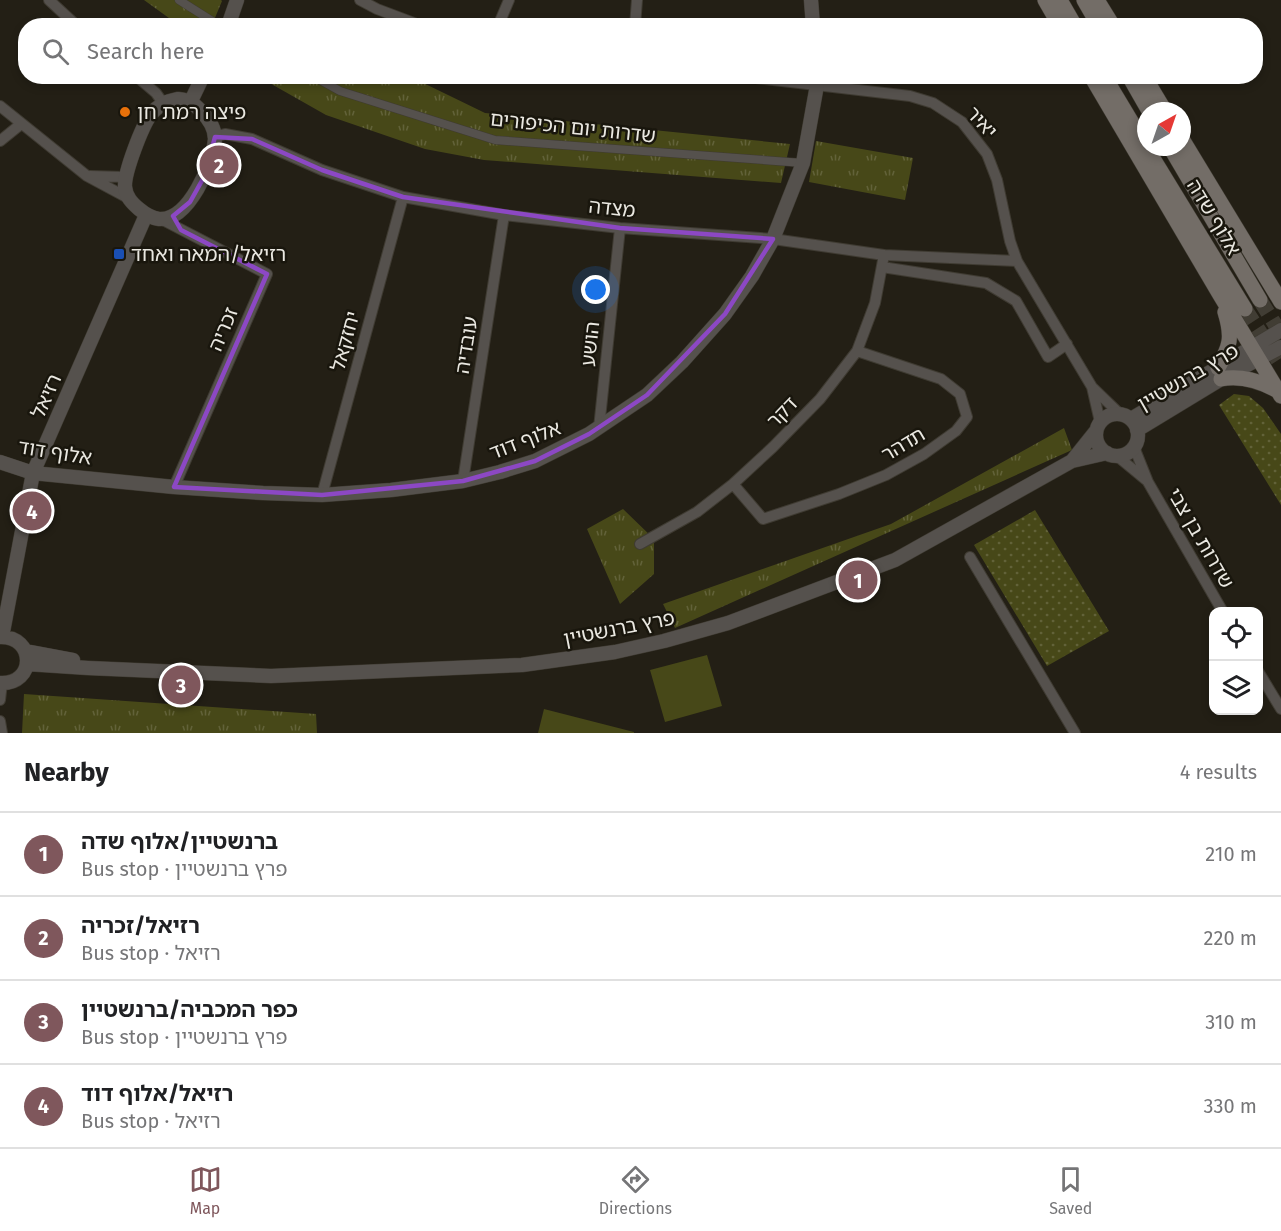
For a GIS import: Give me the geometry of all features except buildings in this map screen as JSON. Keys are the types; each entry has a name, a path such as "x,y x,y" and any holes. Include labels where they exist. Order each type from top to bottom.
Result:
{"main road":[{"path":"1045,0 1055,18"},
{"path":"1060,0 1070,18"},
{"path":"1084,0 1094,18"},
{"path":"1097,0 1108,18"},
{"path":"1096,84 1280,394"},
{"name":"אלוף שדה","path":"1109,84 1137,132"},
{"path":"1134,84 1144,102"},
{"path":"1149,84 1160,102"},
{"path":"1191,154 1281,302"},
{"name":"אלוף שדה","path":"1152,156 1245,309"},
{"name":"אלוף שדה","path":"1175,156 1260,300"},
{"path":"1220,295 1230,335 1219,374 1241,377 1267,385 1280,394"}],"street":[{"path":"49,0 68,18"},
{"path":"179,0 207,18"},
{"path":"231,18 237,0"},
{"path":"360,0 379,4 406,18"},
{"path":"501,18 509,0"},
{"path":"636,18 637,0"},
{"path":"811,0 812,18"},
{"path":"145,84 163,103"},
{"path":"191,101 199,84"},
{"name":"שדרות יום הכיפורים","path":"327,84 340,91 495,140 803,163"},
{"name":"אלוף דוד","path":"0,462 33,472 174,486 322,495 463,482 535,461 599,428 647,395 682,362 725,314 752,276 773,239 803,163 816,84"},
{"name":"יאיר","path":"836,84 933,102 962,122 987,154 997,180 1010,241 1017,261"},
{"path":"0,106 87,176 128,198 146,215 167,218 190,202 210,162 215,137 208,117 191,101 178,99 163,103 151,114 125,177 128,198"},
{"path":"0,141 21,124"},
{"name":"מצדה","path":"215,137 225,134 252,139 322,170 403,197 504,215 620,228 773,239 884,255 1017,261"},
{"path":"87,176 125,177"},
{"name":"יחזקאל","path":"322,495 403,197"},
{"name":"רזיאל","path":"1,637 33,472 146,215"},
{"name":"עובדיה","path":"463,482 504,215"},
{"name":"זכריה","path":"167,218 181,230 267,274 174,486"},
{"name":"הושע","path":"599,428 620,228"},
{"name":"דקר","path":"640,544 697,512 733,484 820,399 857,351 875,303 884,255"},
{"path":"1017,261 1092,387 1129,421 1137,442 1124,454 1112,454 1102,450 1097,441 1098,426 1092,387"},
{"path":"882,267 986,283 1016,301 1048,357 1067,344"},
{"path":"1255,354 1281,330"},
{"path":"1255,354 1281,347"},
{"name":"תדהר","path":"733,484 763,519 839,494 886,475 924,454 956,431 967,417 960,394 941,379 857,351"},
{"name":"פרץ ברנשטיין","path":"1129,421 1255,354"},
{"path":"1098,426 1109,415 1129,421"},
{"name":"פרץ ברנשטיין","path":"1072,461 1098,426"},
{"name":"שדרות בן צבי","path":"1134,447 1148,482 1220,607"},
{"name":"פרץ ברנשטיין","path":"26,658 134,670 272,676 510,666 615,652 728,623 895,560 1072,461 1112,454"},
{"name":"שדרות בן צבי","path":"1112,454 1148,482"},
{"path":"970,557 1075,733"},
{"path":"0,700 1,683 9,683 21,676 26,658 16,640 1,637"},
{"path":"1263,679 1281,709"},
{"path":"0,721 2,733"}],"highlighted area":[{"path":"215,137 252,139 322,170 403,197 620,228 773,239 725,314 647,395 589,434 535,461 463,481 322,495 174,487 267,274 181,230 173,216 190,202 204,177"}],"green space":[{"path":"144,0 222,1 215,18 169,18"},
{"path":"271,84 425,84 485,113 790,144 781,183 484,160 425,149 326,115"},
{"path":"816,141 913,158 905,200 809,182"},
{"path":"1234,394 1249,396 1263,408 1281,434 1281,505 1219,405"},
{"path":"1064,428 1072,450 675,628 663,604 891,524"},
{"path":"623,509 654,539 654,574 620,604 587,529"},
{"path":"1035,510 1109,631 1047,666 974,545"},
{"path":"707,655 722,706 665,722 650,670"},
{"path":"24,694 316,714 317,733 22,733"},
{"path":"544,709 634,732 634,733 538,733"}],"tunnel":[{"path":"1260,300 1281,334"},
{"path":"1245,309 1281,365"}],"place":[{"name":"פיצה רמת חן","path":"125,112"},
{"name":"רזיאל/זכריה","path":"219,165"},
{"name":"רזיאל/המאה ואחד","path":"119,254"},
{"name":"רזיאל/אלוף דוד","path":"32,511"},
{"name":"ברנשטיין/אלוף שדה","path":"858,580"},
{"name":"כפר המכביה/ברנשטיין","path":"181,685"}]}
